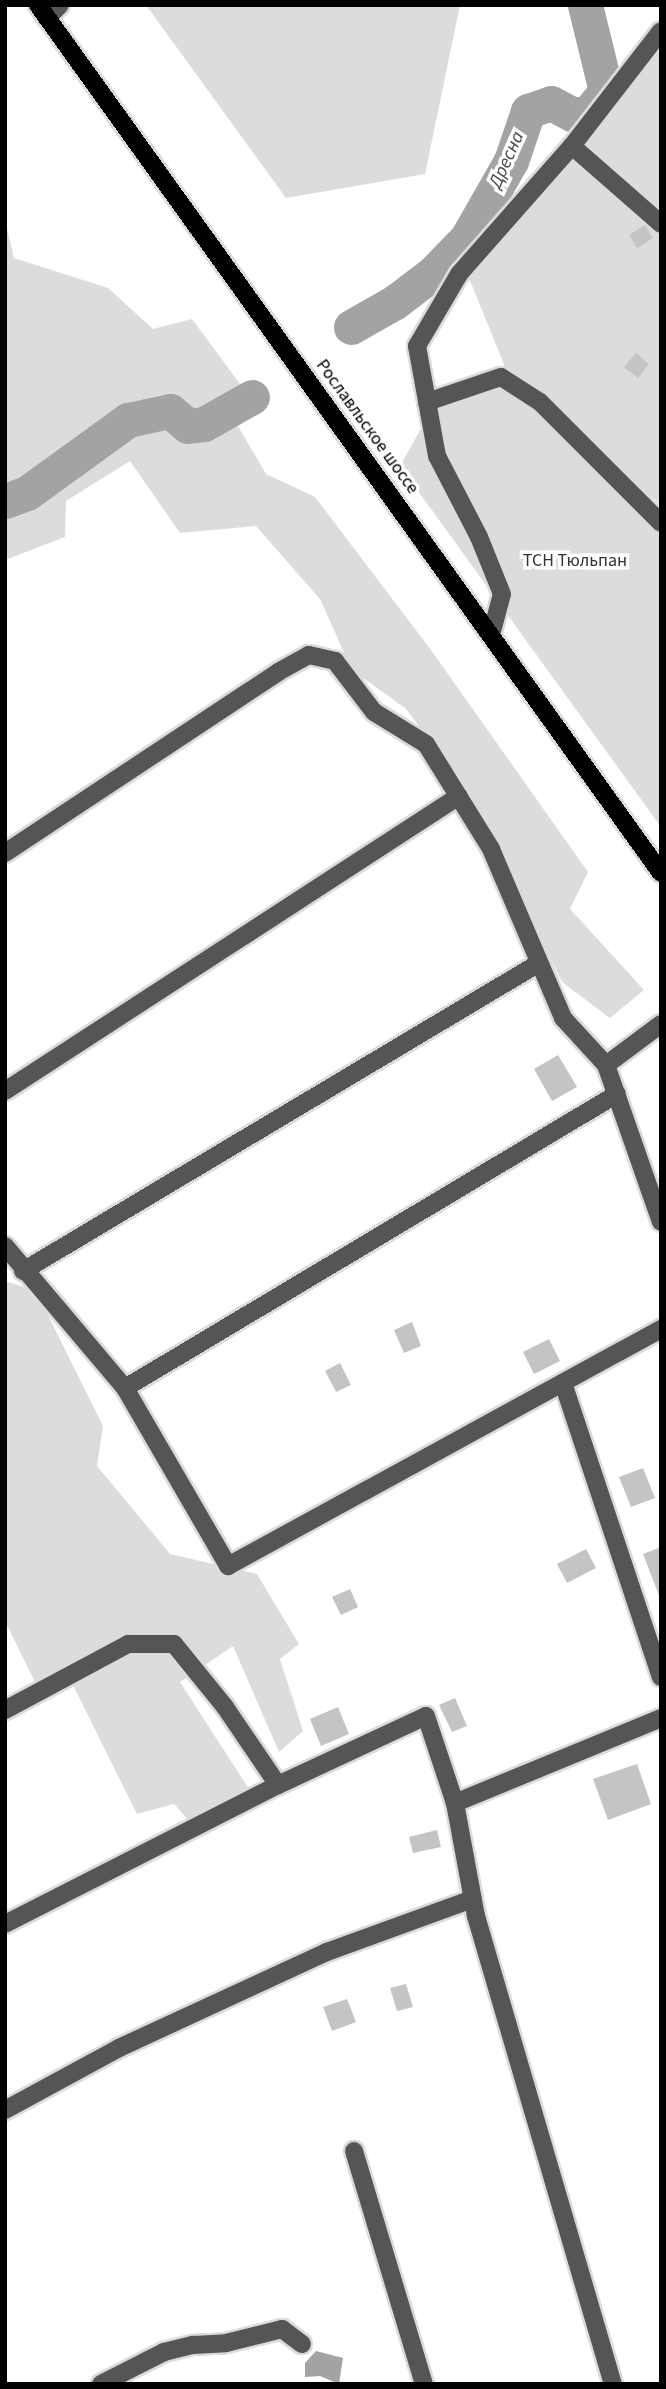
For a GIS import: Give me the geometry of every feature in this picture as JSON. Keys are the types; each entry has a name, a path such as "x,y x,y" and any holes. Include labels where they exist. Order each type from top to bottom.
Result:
{"main road":[{"name":"Рославльское шоссе","path":"48,9 661,873"}],"lane":[{"path":"491,635 502,594 479,537 437,456 416,346 459,274 572,146 661,31"},
{"path":"572,146 661,224"},
{"path":"427,402 501,377 540,402 661,523"},
{"path":"5,853 309,655 335,661 374,712 426,744 491,849 563,1018 606,1065 661,1222"},
{"path":"5,1091 459,796"},
{"path":"23,1271 539,963"},
{"path":"606,1065 661,1024"},
{"path":"125,1388 617,1094"},
{"path":"5,1246 23,1271 125,1388 228,1566 661,1329"},
{"path":"563,1383 661,1677"},
{"path":"5,1710 128,1644 174,1644 225,1707 278,1785"},
{"path":"5,1924 278,1785 426,1716 454,1803 473,1899 613,2384"},
{"path":"454,1803 661,1718"},
{"path":"5,2110 119,2049 327,1952 473,1899"},
{"path":"354,2151 424,2384"},
{"path":"101,2384 164,2351 193,2345 226,2343 282,2329 302,2344"}],"green space":[{"path":"146,5 460,5 425,174 286,198"},
{"path":"661,45 661,505 505,367 469,278"},
{"path":"5,220 14,258 108,288 153,329 192,319 243,388 228,409 266,474 315,497 431,650 588,872 570,909 644,990 610,1018 562,982 467,787 405,708 352,670 320,599 256,526 180,533 130,461 66,501 65,537 5,560"},
{"name":"ТСН Тюльпан","path":"493,383 518,395 661,524 661,827 400,466 440,395"},
{"path":"5,1281 36,1291 103,1426 97,1466 170,1554 257,1574 299,1644 280,1659 303,1731 279,1752 233,1646 180,1682 249,1789 203,1836 174,1804 137,1814 68,1675 36,1684 5,1621"}],"shaded area":[{"path":"316,2351 343,2358 339,2384 320,2376 305,2377 305,2363"}],"building":[{"path":"645,225 653,238 637,248 629,235"},
{"path":"636,353 649,364 638,378 624,367"},
{"path":"558,1055 577,1087 552,1101 534,1069"},
{"path":"412,1322 421,1346 404,1353 394,1330"},
{"path":"549,1339 560,1361 534,1374 523,1352"},
{"path":"340,1363 351,1385 336,1392 325,1371"},
{"path":"643,1468 655,1498 631,1507 619,1477"},
{"path":"661,1547 661,1597 660,1598 643,1554"},
{"path":"586,1549 596,1568 567,1583 557,1564"},
{"path":"350,1589 358,1607 341,1615 332,1597"},
{"path":"455,1698 467,1726 452,1732 439,1705"},
{"path":"338,1707 349,1734 321,1746 310,1719"},
{"path":"637,1764 651,1804 608,1820 593,1779"},
{"path":"437,1830 441,1847 413,1853 409,1837"},
{"path":"406,1984 413,2007 397,2011 390,1988"},
{"path":"347,1999 356,2022 332,2031 323,2007"}],"waterway":[{"name":"Дресна","path":"351,327 395,302 433,273 467,238 511,161 528,111 551,103 572,114 587,114 606,91 585,5"},
{"name":"Дресна","path":"5,501 27,493 128,420 170,411 188,426 204,424 252,397"}]}
